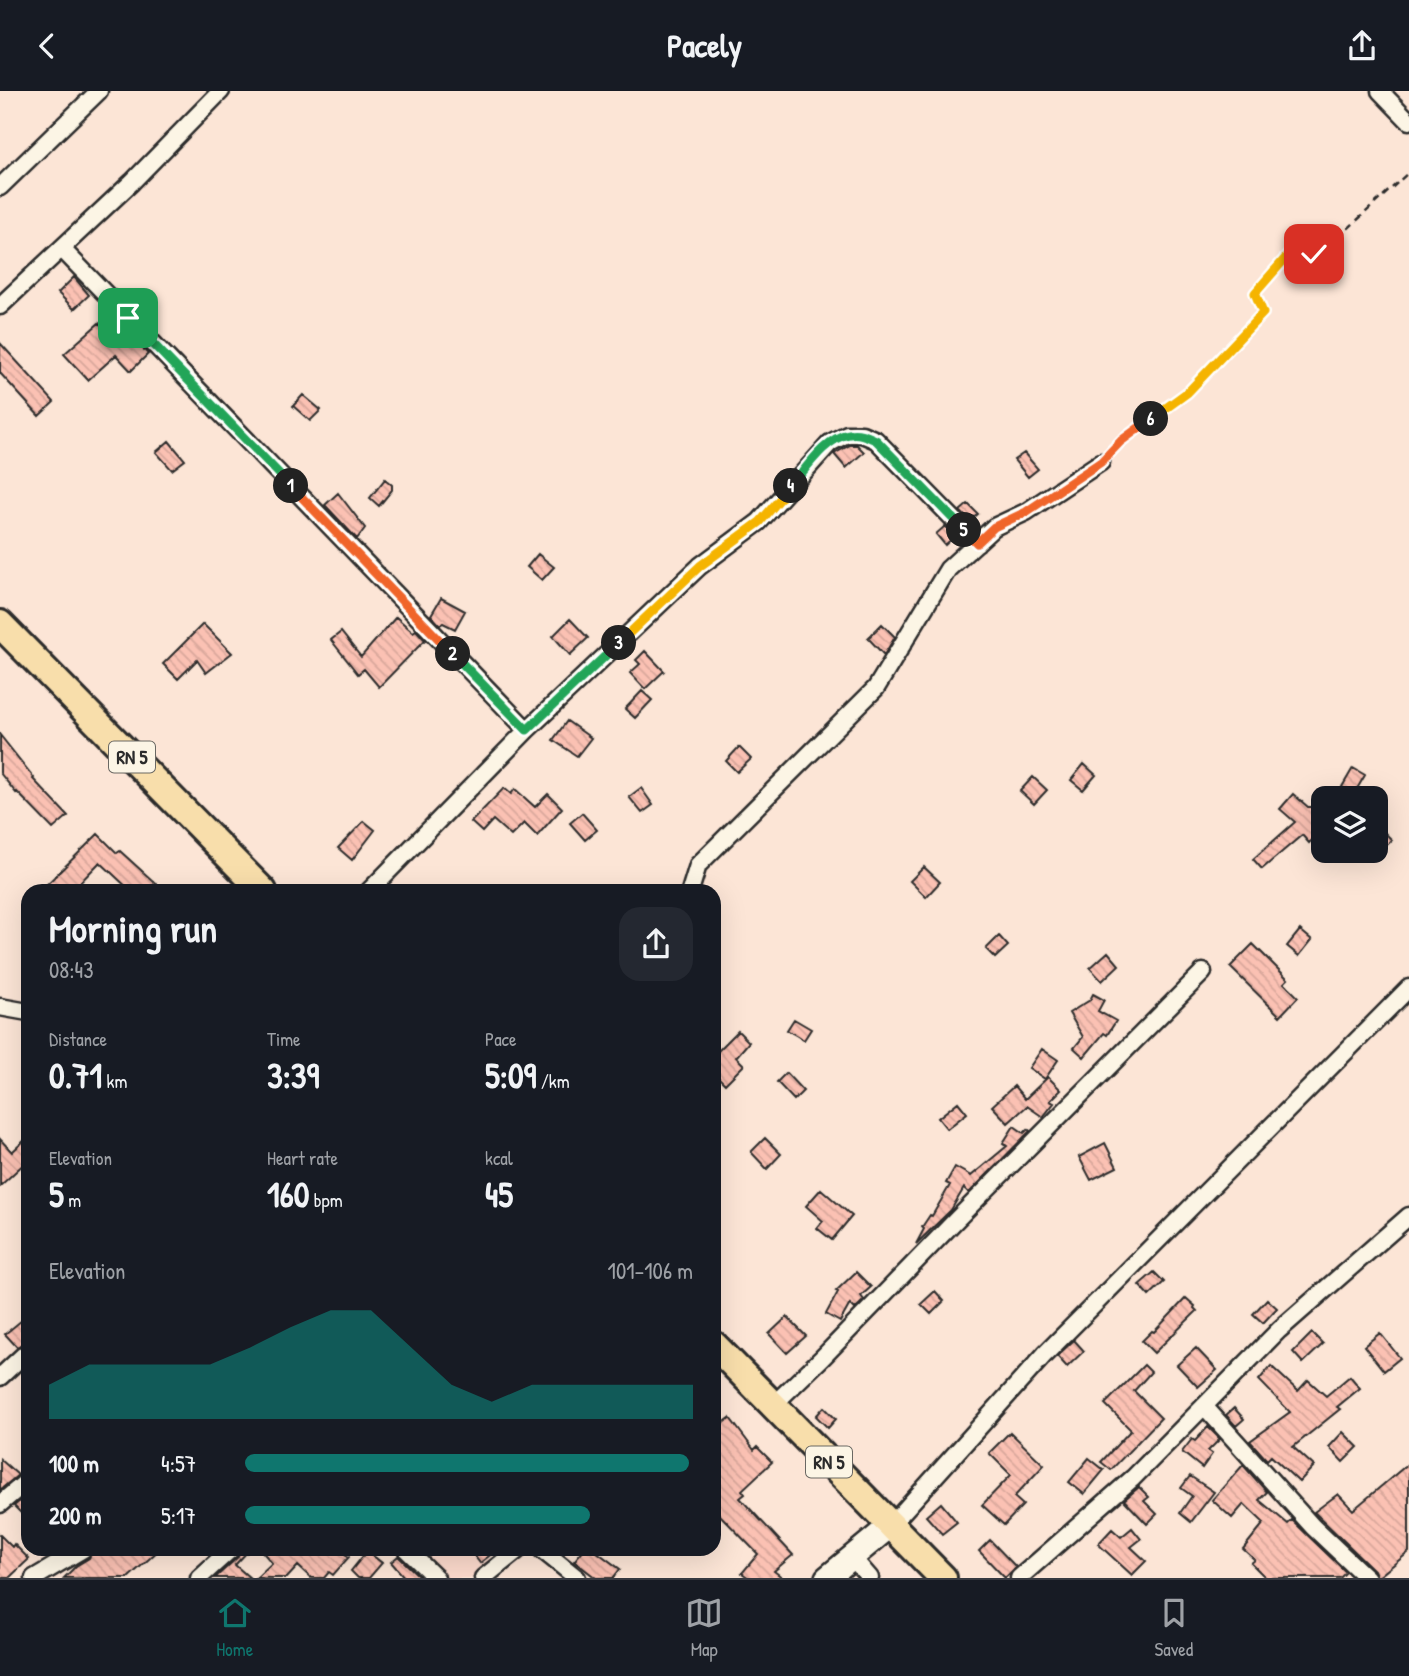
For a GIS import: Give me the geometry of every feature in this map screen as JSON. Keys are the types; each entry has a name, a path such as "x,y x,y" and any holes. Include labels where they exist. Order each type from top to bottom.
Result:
{"main road":[{"name":"RN 5","path":"0,624 256,884"},
{"name":"RN 5","path":"721,1352 943,1578"}],"street":[{"path":"0,187 99,91"},
{"path":"0,306 132,182 221,91"},
{"path":"1380,91 1409,121"},
{"path":"62,249 527,730"},
{"path":"376,884 527,730 700,566 760,522 830,443 848,434 862,434 876,440 977,543"},
{"path":"692,884 698,865 876,688 948,569 994,527 1026,512 1101,462"},
{"path":"773,1405 1203,972"},
{"path":"827,1578 891,1525 1045,1354 1409,988"},
{"path":"0,1007 21,1011"},
{"path":"1019,1578 1133,1478 1279,1330 1409,1216"},
{"path":"0,1377 21,1358"},
{"path":"1204,1406 1313,1527 1367,1578"},
{"path":"0,1504 21,1486"},
{"path":"34,1578 71,1556"},
{"path":"198,1578 223,1556"},
{"path":"413,1556 436,1578"},
{"path":"483,1578 510,1556"},
{"path":"550,1556 577,1578"},
{"path":"851,1556 870,1578"}],"path":[{"path":"1101,462 1121,441 1188,392 1263,313 1255,293 1290,253 1314,254 1339,237 1409,172"}],"shaded area":[{"path":"413,1556 488,1556 494,1564 475,1578 436,1578"}],"building":[{"path":"74,277 89,295 74,309 58,293"},
{"path":"118,322 148,354 131,371 116,355 88,380 64,354 99,323 107,332"},
{"path":"0,343 54,402 39,416 0,373"},
{"path":"303,395 321,410 310,421 293,406"},
{"path":"169,441 185,460 172,470 156,452"},
{"path":"850,445 857,445 864,452 846,468 834,454"},
{"path":"1024,453 1038,469 1028,477 1014,460"},
{"path":"385,479 392,485 392,490 379,506 370,498"},
{"path":"338,493 365,528 357,539 325,505"},
{"path":"968,504 978,514 970,521 960,511"},
{"path":"945,526 955,536 945,545 936,534"},
{"path":"538,554 554,567 542,580 527,567"},
{"path":"441,598 465,611 455,629 443,623 440,625 431,615"},
{"path":"396,617 413,632 416,630 425,640 379,687 364,669 358,674 331,640 341,632 361,657"},
{"path":"570,619 588,638 570,655 553,636"},
{"path":"203,624 232,653 206,673 197,660 178,679 163,664"},
{"path":"882,624 895,637 884,655 868,638"},
{"path":"645,651 664,671 645,689 630,673 640,664 636,660"},
{"path":"642,691 652,700 635,718 625,709"},
{"path":"567,721 591,738 577,756 553,740"},
{"path":"0,735 33,779 68,816 53,829 16,793 0,773"},
{"path":"739,747 751,759 737,772 726,761"},
{"path":"1084,764 1096,775 1083,790 1071,780"},
{"path":"1353,768 1365,775 1359,786 1343,786"},
{"path":"1033,777 1047,790 1034,804 1020,791"},
{"path":"504,788 511,794 515,789 535,807 548,794 562,808 537,836 524,823 511,836 493,820 482,832 471,822"},
{"path":"641,788 653,805 642,813 629,797"},
{"path":"1293,794 1311,807 1311,841 1309,843 1302,835 1262,869 1253,859 1295,822 1280,809"},
{"path":"582,813 597,830 585,840 570,823"},
{"path":"364,821 375,830 352,860 338,848"},
{"path":"98,834 156,884 124,884 100,862 79,884 47,884"},
{"path":"924,867 940,882 926,897 910,881"},
{"path":"1300,930 1312,940 1299,956 1287,946"},
{"path":"999,936 1008,946 995,958 986,949"},
{"path":"1253,944 1288,979 1284,983 1298,997 1280,1016 1230,967"},
{"path":"1108,952 1119,965 1102,981 1090,968"},
{"path":"1093,994 1104,1000 1098,1011 1116,1021 1107,1035 1104,1033 1084,1057 1074,1048 1083,1037 1069,1013 1090,1000"},
{"path":"794,1019 811,1029 804,1040 787,1030"},
{"path":"738,1031 749,1042 736,1057 744,1065 725,1084 721,1080 721,1048"},
{"path":"1042,1049 1058,1060 1045,1079 1029,1068"},
{"path":"786,1073 803,1091 794,1100 777,1082"},
{"path":"1048,1077 1061,1090 1050,1101 1054,1103 1043,1117 1027,1106 1008,1123 992,1106 1014,1086 1025,1099"},
{"path":"958,1102 967,1113 947,1129 938,1118"},
{"path":"1014,1126 1024,1133 1028,1129 1030,1131 969,1193 964,1188 951,1210 916,1244 924,1229 922,1227 930,1215 932,1216 950,1185 946,1183 955,1167 971,1176 1007,1146 1003,1143"},
{"path":"765,1138 781,1154 767,1169 751,1152"},
{"path":"0,1139 12,1152 21,1144 21,1166 0,1186"},
{"path":"1105,1143 1117,1167 1091,1180 1079,1157"},
{"path":"821,1189 852,1216 832,1240 817,1228 823,1221 806,1206"},
{"path":"856,1272 871,1287 861,1296 864,1300 855,1309 850,1304 840,1322 826,1314 838,1292 836,1291"},
{"path":"1154,1272 1164,1282 1149,1296 1139,1285"},
{"path":"935,1291 944,1301 931,1314 921,1304"},
{"path":"1186,1298 1197,1311 1154,1353 1142,1341"},
{"path":"1267,1299 1277,1308 1263,1323 1253,1314"},
{"path":"787,1317 806,1336 787,1353 769,1334"},
{"path":"21,1321 21,1345 17,1347 5,1334"},
{"path":"1312,1333 1323,1344 1303,1363 1293,1352"},
{"path":"1380,1333 1400,1358 1384,1371 1364,1346"},
{"path":"1074,1340 1084,1351 1067,1367 1057,1356"},
{"path":"1196,1348 1217,1370 1198,1387 1177,1365"},
{"path":"1144,1365 1151,1372 1134,1391 1161,1418 1111,1470 1101,1462 1131,1430 1105,1404"},
{"path":"1271,1366 1298,1391 1308,1380 1326,1396 1350,1376 1360,1388 1337,1407 1340,1409 1293,1447 1314,1466 1299,1482 1271,1456 1267,1460 1250,1441 1290,1412 1259,1380"},
{"path":"824,1407 836,1419 828,1428 816,1416"},
{"path":"1234,1408 1244,1419 1236,1426 1226,1415"},
{"path":"730,1418 754,1450 757,1447 772,1462 742,1490 745,1494 740,1498 793,1555 774,1571 783,1578 749,1578 742,1573 758,1554 721,1516 721,1425"},
{"path":"1208,1427 1220,1439 1208,1451 1212,1454 1202,1468 1182,1452 1192,1439 1195,1441"},
{"path":"1010,1432 1044,1465 1014,1497 1023,1505 1004,1525 982,1505 1011,1475 989,1453"},
{"path":"1343,1432 1358,1447 1343,1462 1329,1447"},
{"path":"1089,1458 1104,1470 1084,1494 1069,1482"},
{"path":"0,1459 18,1475 0,1490"},
{"path":"1409,1463 1409,1552 1377,1578 1374,1570 1314,1512 1338,1494 1353,1510"},
{"path":"1243,1465 1267,1492 1259,1500 1288,1524 1292,1520 1346,1572 1340,1578 1266,1578 1251,1563 1255,1560 1243,1549 1264,1523 1244,1504 1232,1518 1212,1500"},
{"path":"1190,1476 1214,1492 1191,1522 1180,1513 1192,1496 1181,1488"},
{"path":"1139,1487 1149,1497 1144,1501 1157,1514 1147,1524 1124,1500"},
{"path":"21,1500 21,1513 14,1506"},
{"path":"941,1503 957,1522 942,1534 926,1516"},
{"path":"1132,1528 1141,1539 1131,1547 1146,1561 1132,1575 1098,1544 1112,1529 1121,1537"},
{"path":"0,1535 12,1547 14,1544 21,1551 21,1556 29,1559 9,1578 0,1578"},
{"path":"990,1540 1016,1567 1005,1578 979,1551"},
{"path":"152,1556 128,1578 64,1578 89,1558"},
{"path":"243,1556 235,1565 250,1578 215,1578 238,1557"},
{"path":"266,1556 349,1557 333,1575 329,1572 324,1578 311,1578 298,1566 287,1578 256,1578 272,1563"},
{"path":"363,1556 373,1556 382,1563 369,1578 358,1578 351,1571"},
{"path":"398,1556 421,1578 405,1578 391,1562"},
{"path":"474,1556 489,1556 480,1563"},
{"path":"578,1556 602,1556 620,1569 613,1578 596,1578 574,1561"}],"route":[{"path":"128,318 527,730 700,566 760,522 830,443 848,434 862,434 876,440 977,543 994,527 1026,512 1101,462 1121,441 1188,392 1263,313 1255,293 1290,253 1314,254"}]}
